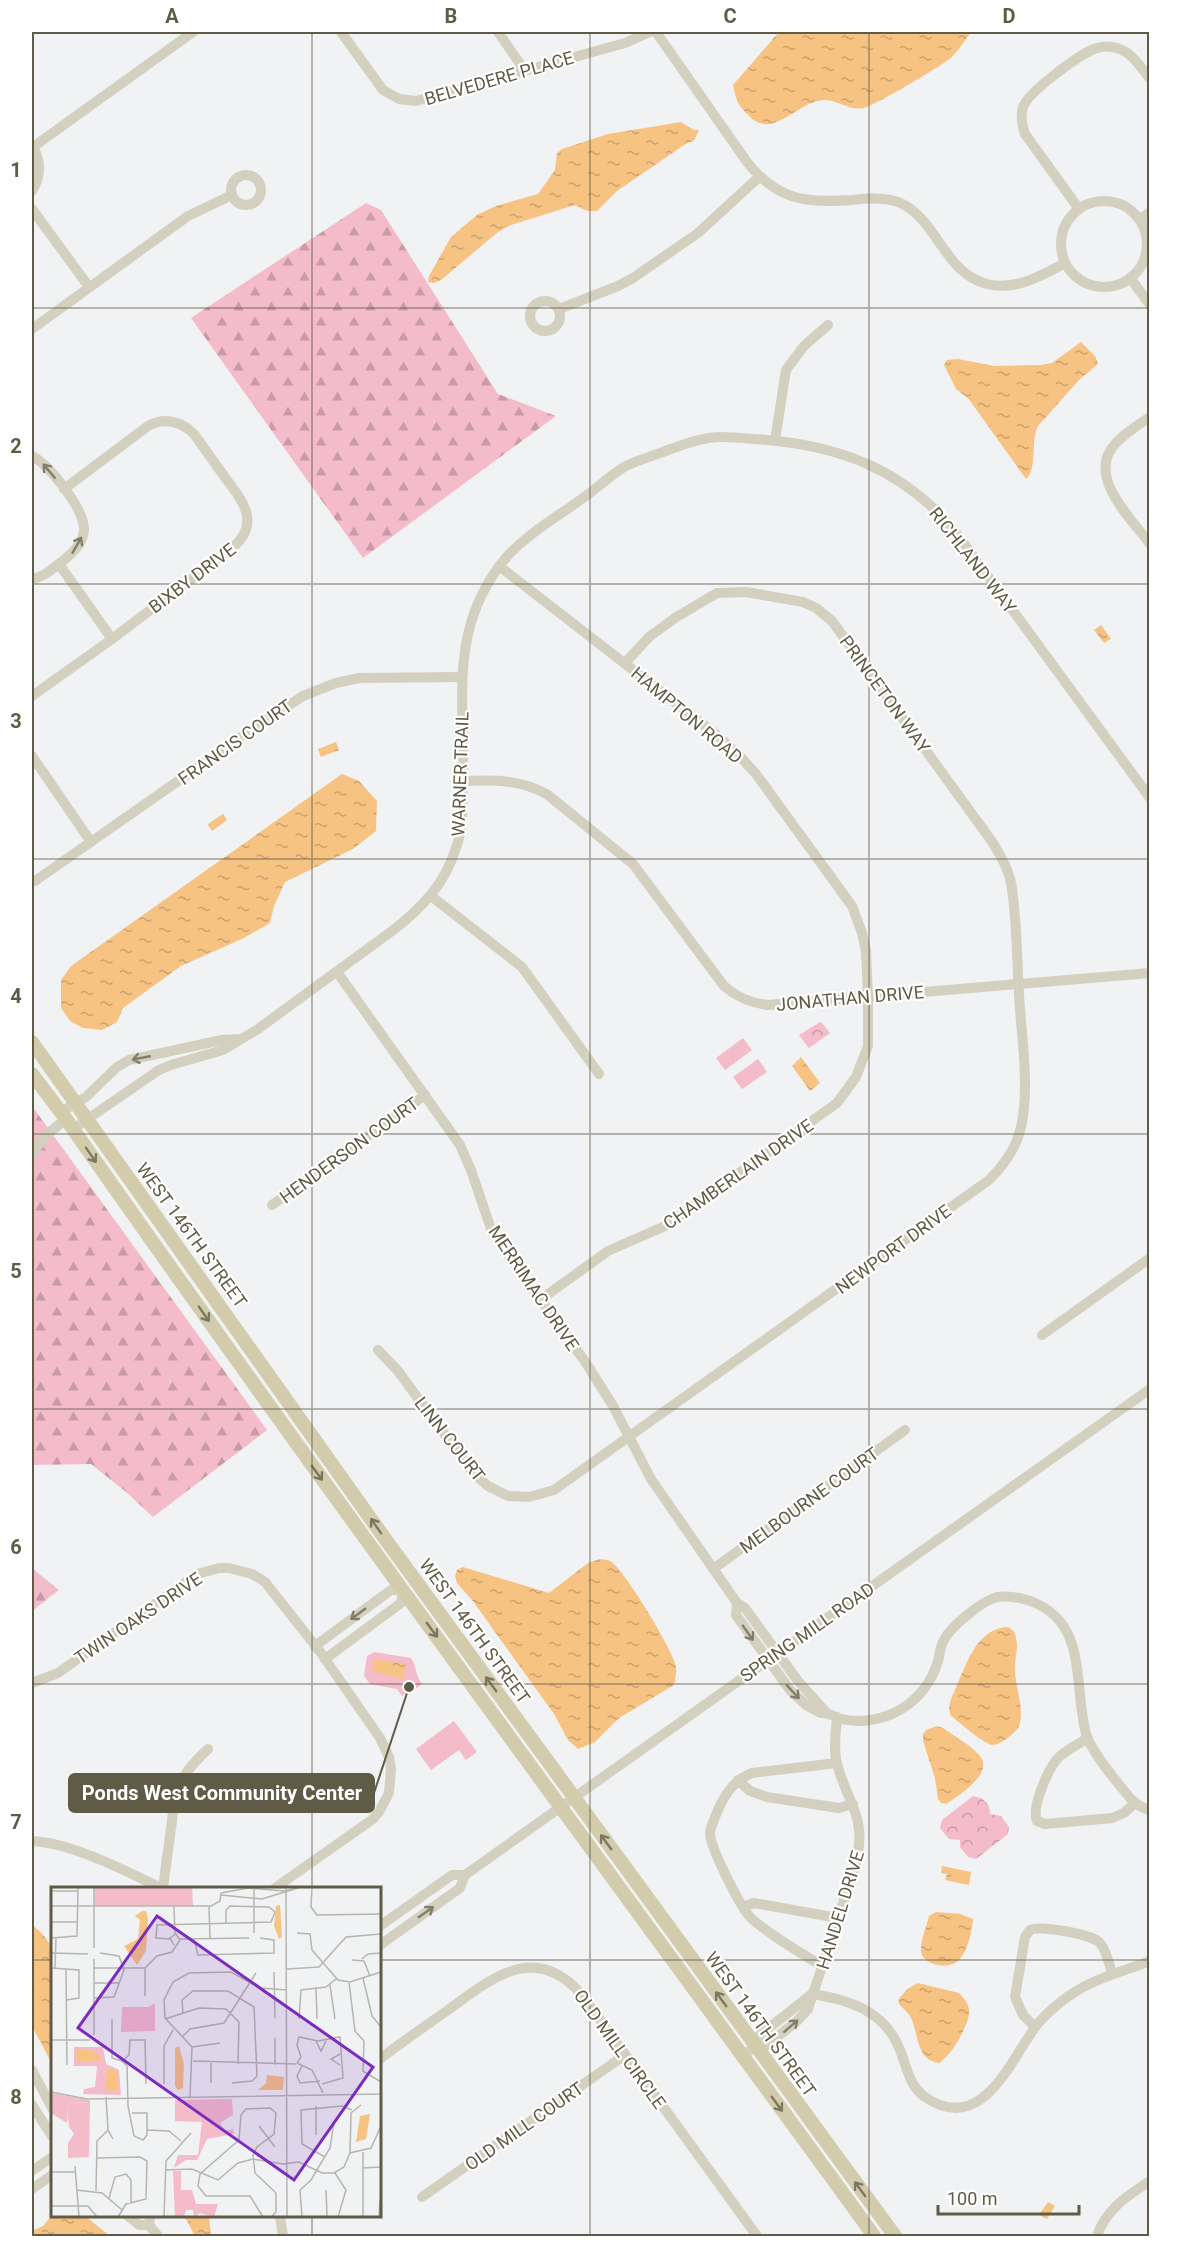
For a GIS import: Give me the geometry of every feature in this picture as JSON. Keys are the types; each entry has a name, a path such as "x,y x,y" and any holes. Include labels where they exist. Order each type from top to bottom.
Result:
{"main road":[{"name":"WEST 146TH STREET","path":"32,1042 416,1581 895,2236"},
{"name":"WEST 146TH STREET","path":"32,1074 560,1808 874,2236"},
{"path":"270,1406 284,1395"}],"street":[{"path":"32,191 39,171 38,158 32,146 193,32"},
{"name":"BELVEDERE PLACE","path":"341,32 383,90 399,99 416,101 626,43 650,32"},
{"path":"498,32 525,70"},
{"path":"656,32 759,177 777,190 791,197 808,201 875,198 899,203 918,217 960,270 988,284 1013,285 1028,282 1065,263"},
{"path":"1079,209 1025,134 1022,114 1027,100 1037,88 1096,48 1113,46 1128,53 1149,79"},
{"path":"559,309 633,278 711,222 759,177"},
{"path":"32,329 188,216 232,195"},
{"path":"1098,201 1117,203 1125,206 1140,219 1147,234 1147,251 1142,267 1131,279 1116,286 1093,287 1076,278 1065,263 1060,244 1065,224 1079,209 1098,201"},
{"path":"32,209 89,287"},
{"path":"1140,219 1149,212"},
{"path":"1131,279 1149,306"},
{"path":"775,440 786,370 804,346 828,325"},
{"path":"1149,417 1115,443 1105,458 1104,468 1108,485 1149,544"},
{"name":"BIXBY DRIVE","path":"32,696 112,639 237,544 244,536 246,528 246,507 194,435 181,424 169,421 157,422 148,426 64,489"},
{"name":"RICHLAND WAY","path":"560,515 625,466 685,444 719,437 793,441 867,464 899,480 934,508 957,534 1149,798"},
{"path":"32,456 47,466 64,489 81,514 84,530 73,554 41,578 32,579"},
{"name":"WARNER TRAIL","path":"240,1039 222,1040 129,1060 117,1066 76,1103 67,1120 88,1120 141,1082 171,1065 213,1055 258,1029 412,916 431,896 446,874 457,847 461,829 462,677 470,622 480,597 499,566 529,537 560,515"},
{"path":"59,564 112,639"},
{"name":"HAMPTON ROAD","path":"499,566 713,732 756,774 852,906 866,951 868,997"},
{"name":"PRINCETON WAY","path":"625,663 640,644 649,637 675,618 717,593 746,592 790,599 803,602 825,614 1003,858 1012,889 1018,984"},
{"name":"FRANCIS COURT","path":"35,881 288,704 319,688 359,678 462,677"},
{"path":"32,756 91,842"},
{"name":"JONATHAN DRIVE","path":"463,781 504,780 537,789 608,842 639,871 718,979 741,998 768,1005 1149,973"},
{"path":"431,896 522,967 599,1074"},
{"name":"MERRIMAC DRIVE","path":"337,972 443,1119 466,1157 492,1232 586,1363 613,1406 660,1493 737,1603 746,1608 798,1681 831,1715"},
{"name":"NEWPORT DRIVE","path":"629,1438 971,1194 1002,1167 1017,1142 1023,1114 1024,1083 1018,984"},
{"name":"CHAMBERLAIN DRIVE","path":"540,1299 608,1251 665,1226 837,1103 851,1086 865,1056 869,1035 868,997"},
{"path":"167,1052 171,1065"},
{"name":"HENDERSON COURT","path":"272,1206 425,1095"},
{"path":"32,1154 45,1136 67,1120"},
{"path":"1042,1335 1149,1258"},
{"name":"LINN COURT","path":"378,1350 398,1371 473,1473 488,1486 508,1496 529,1497 554,1490 629,1438"},
{"name":"SPRING MILL ROAD","path":"381,1944 460,1888 465,1875 1149,1389"},
{"name":"MELBOURNE COURT","path":"713,1569 905,1431"},
{"name":"TWIN OAKS DRIVE","path":"32,1683 58,1673 197,1574 219,1569 242,1571 265,1582 320,1652 386,1747 391,1768 389,1793 379,1812 363,1827 276,1887"},
{"path":"320,1652 391,1590 403,1590 416,1581"},
{"path":"320,1652 401,1603 403,1590"},
{"path":"831,1715 847,1720 873,1720 884,1718 902,1709 917,1698 930,1680 949,1632 989,1601 998,1597 1027,1600 1057,1616 1067,1629 1088,1738 1115,1779 1135,1803 1149,1811"},
{"name":"MERRIMAC DRIVE","path":"737,1603 736,1615 798,1698 812,1710 831,1715"},
{"name":"HANDEL DRIVE","path":"812,1994 860,1849 860,1827 837,1763 831,1715"},
{"path":"1088,1738 1060,1756 1053,1764 1034,1810 1037,1821 1045,1824 1112,1818 1125,1813 1135,1803"},
{"path":"162,1887 178,1785 182,1776 208,1749"},
{"path":"823,1966 755,1921 743,1907 715,1850 710,1831 720,1804 738,1780 753,1773 837,1763"},
{"path":"738,1780 750,1791 767,1797 839,1808 853,1804"},
{"path":"32,1841 54,1843 77,1851 160,1887"},
{"name":"SPRING MILL ROAD","path":"381,1925 452,1875 465,1875"},
{"path":"743,1907 754,1903 838,1918"},
{"path":"1035,2027 1023,2016 1015,1997 1025,1937 1030,1930 1040,1928 1095,1938 1103,1947 1112,1974"},
{"path":"742,2056 757,2045 760,2034 812,1994 840,1998 852,2002 874,2016 895,2039 908,2076 919,2092 939,2104 958,2107 975,2102 992,2092 1035,2027 1072,1994 1092,1982 1149,1961"},
{"name":"OLD MILL CIRCLE","path":"381,2058 501,1974 526,1968 554,1973 573,1985 758,2236"},
{"name":"OLD MILL COURT","path":"422,2197 625,2055"},
{"path":"32,2070 51,2106"},
{"path":"32,2105 51,2134"},
{"path":"32,2171 51,2158"},
{"path":"32,2190 51,2176"},
{"path":"1096,2236 1105,2218 1117,2204 1147,2186"},
{"path":"129,2217 139,2224 149,2220 158,2236"},
{"path":"280,2217 283,2236"}],"green space":[{"path":"366,203 381,210 498,394 556,416 363,558 191,318"},
{"path":"820,1022 830,1033 809,1048 799,1035"},
{"path":"743,1038 752,1050 725,1070 716,1058"},
{"path":"758,1059 767,1072 742,1089 733,1077"},
{"path":"32,1106 267,1430 153,1517 91,1464 32,1465"},
{"path":"32,1568 59,1590 32,1611"},
{"path":"374,1652 411,1658 422,1684 402,1696 397,1689 370,1684 364,1676 367,1656"},
{"path":"454,1721 477,1752 466,1760 459,1750 431,1770 416,1749"},
{"path":"973,1796 986,1802 990,1814 1001,1816 1009,1827 1008,1834 976,1859 968,1857 960,1847 960,1840 949,1839 940,1828 942,1820"}],"water":[{"path":"779,32 971,32 946,62 864,108 854,108 824,100 804,106 776,122 758,123 742,108 733,85"},
{"path":"681,122 694,130 699,130 694,141 687,143 617,191 597,211 587,211 575,205 511,225 498,232 441,280 434,283 428,282 429,276 451,237 477,215 496,206 538,194 555,170 557,153 562,149 608,134"},
{"path":"1081,342 1095,356 1098,364 1080,379 1038,426 1034,439 1032,469 1026,479 968,398 956,389 944,365 947,360 958,359 994,366 1041,365 1052,363"},
{"path":"1101,625 1111,639 1104,643 1094,630"},
{"path":"336,742 339,750 321,757 318,749"},
{"path":"342,774 359,781 377,801 376,831 353,849 285,882 274,906 270,923 244,938 181,966 123,1008 117,1022 102,1030 83,1028 70,1021 61,1008 61,980 71,966"},
{"path":"223,814 227,820 212,831 208,824"},
{"path":"801,1057 820,1083 810,1091 792,1066"},
{"path":"600,1559 609,1560 616,1566 636,1593 667,1645 676,1667 676,1674 674,1685 619,1718 595,1742 578,1749 568,1740 554,1714 472,1600 457,1583 455,1576 457,1570 463,1567 549,1593 588,1563"},
{"path":"1008,1627 1014,1633 1017,1642 1015,1670 1021,1720 1011,1735 993,1745 978,1737 951,1716 950,1704 965,1666 981,1640 989,1633"},
{"path":"374,1659 406,1664 403,1679 372,1671"},
{"path":"937,1726 972,1748 983,1763 979,1777 973,1784 946,1804 941,1803 938,1799 935,1778 923,1741 923,1734 926,1730"},
{"path":"942,1866 971,1872 969,1885 945,1880 947,1874 941,1873"},
{"path":"936,1912 960,1914 973,1919 970,1937 963,1955 950,1965 933,1964 928,1962 922,1954 922,1941 929,1916"},
{"path":"32,1925 44,1936 51,1948 51,2062 32,2026"},
{"path":"918,1983 959,1993 969,2009 967,2022 959,2039 949,2054 939,2063 932,2061 922,2052 911,2018 898,2000 907,1989"},
{"path":"1048,2202 1055,2206 1047,2219 1039,2215"},
{"path":"51,2216 86,2217 110,2236 32,2236 32,2231 43,2226"},
{"path":"181,2217 209,2217 211,2236 195,2236 186,2219"}],"place":[{"name":"Ponds West Community Center","path":"409,1687"}]}
